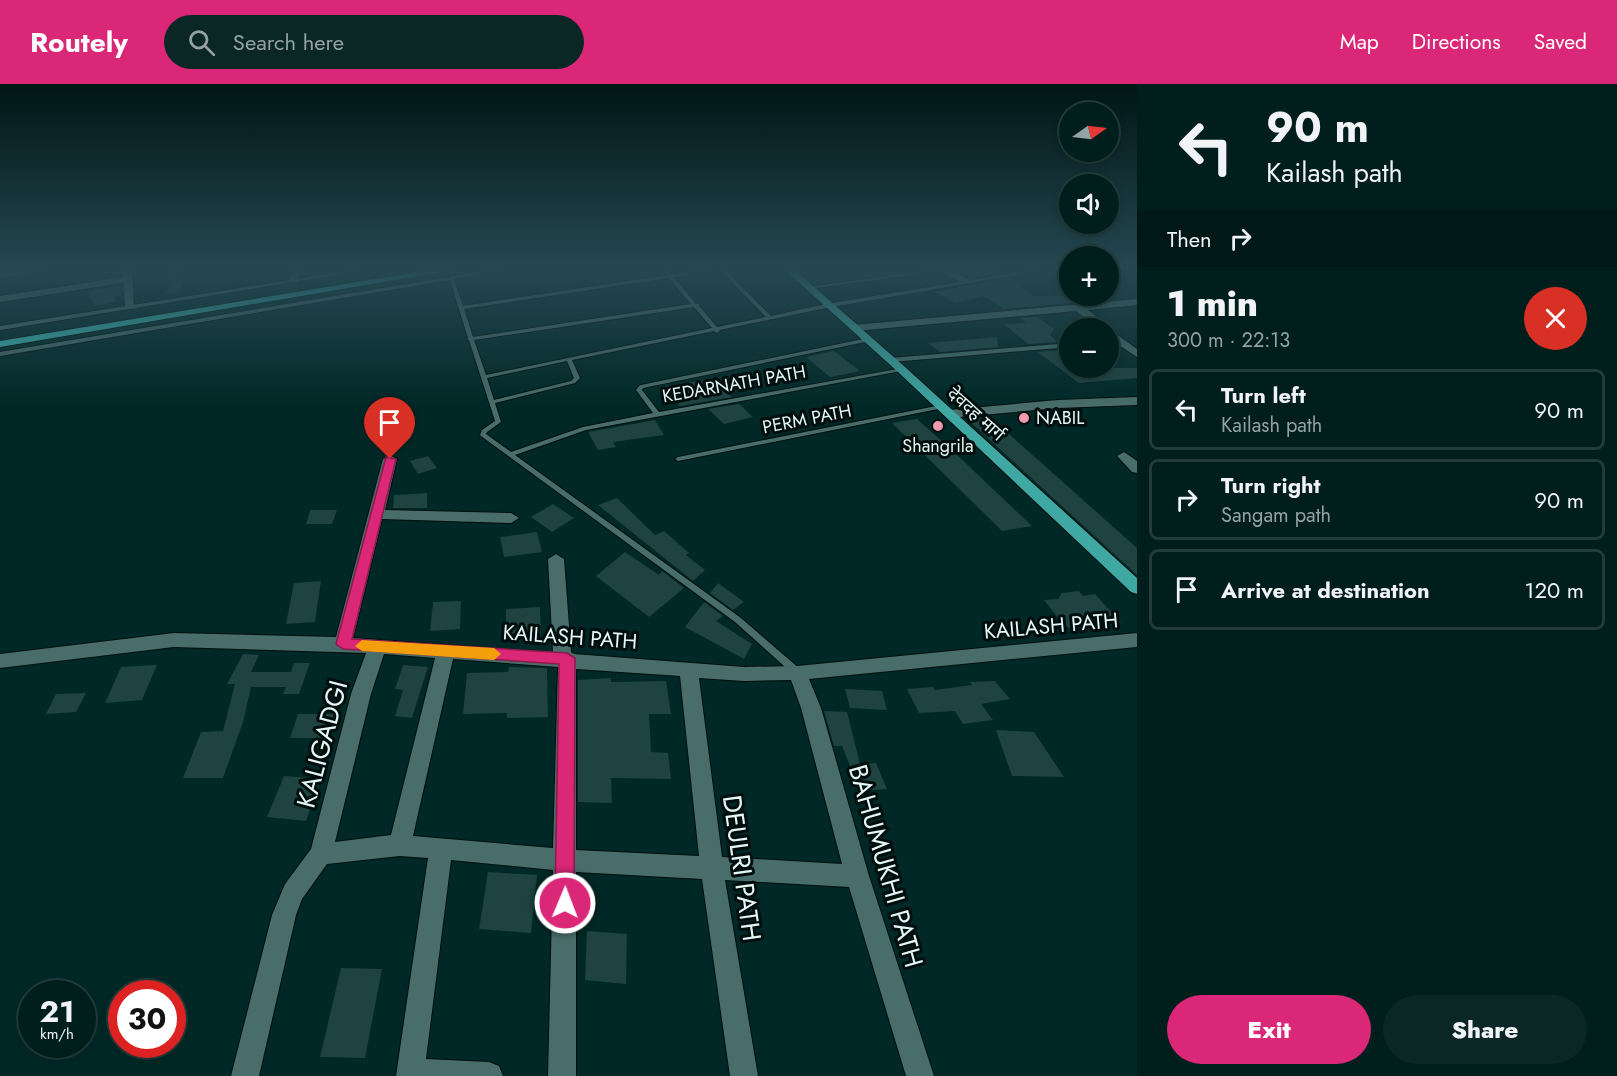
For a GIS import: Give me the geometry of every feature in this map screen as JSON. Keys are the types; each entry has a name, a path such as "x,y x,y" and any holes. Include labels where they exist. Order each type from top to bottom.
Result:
{"highway":[{"path":"0,337 127,316"},
{"path":"0,344 181,316"}],"main road":[{"name":"देवदह मार्ग","path":"839,316 896,365 1137,588"}],"street":[{"path":"854,328 979,316"},
{"path":"1119,345 1137,354"},
{"path":"945,410 1137,401"},
{"path":"1124,456 1137,469"},
{"path":"343,644 390,459"},
{"path":"376,514 511,518"},
{"path":"556,559 565,658 562,1076"},
{"name":"KAILASH PATH","path":"0,662 174,640 343,644 565,658 744,674 797,673 1137,640"},
{"name":"KALIGADGI","path":"321,854 361,694 377,647"},
{"path":"400,845 446,652"},
{"name":"DEULRI PATH","path":"688,668 712,869 744,1076"},
{"name":"BAHUMUKHI PATH","path":"797,673 814,718 857,876 920,1076"},
{"path":"245,1076 284,915 293,892 321,854 400,845 565,860 857,876"},
{"path":"441,850 410,1074 489,1076"}],"lane":[{"path":"0,328 72,316"},
{"path":"0,354 215,316"},
{"path":"464,316 498,422 484,431 483,435 729,613 797,673"},
{"path":"470,339 622,316"},
{"path":"706,316 717,331"},
{"path":"483,377 717,331 778,316"},
{"name":"KEDARNATH PATH","path":"868,340 640,387 639,390 656,413 896,365 1059,346"},
{"path":"493,402 573,382 577,378 569,360"},
{"name":"PERM PATH","path":"678,459 945,410"},
{"path":"510,454 566,433 656,413"}],"building":[{"path":"1037,317 1054,329 1050,335 1057,342 1028,344 1004,324 1027,323 1019,318"},
{"path":"997,337 998,347 940,352 928,343"},
{"path":"1059,350 1059,368 1038,352"},
{"path":"834,351 860,371 830,377 806,357"},
{"path":"1119,368 1137,368 1137,378 1079,383 1072,378 1119,378"},
{"path":"713,379 732,397 680,406 665,386"},
{"path":"739,404 753,417 724,424 708,409"},
{"path":"990,417 1137,548 1137,575 968,420"},
{"path":"917,419 1032,526 1002,531 892,423"},
{"path":"655,420 664,435 613,442 616,447 598,450 588,432"},
{"path":"428,456 437,468 418,474 410,461"},
{"path":"427,493 427,508 393,508 394,495"},
{"path":"617,498 655,535 664,531 689,553 686,555 705,570 693,581 598,505"},
{"path":"553,504 574,518 552,532 531,517"},
{"path":"310,510 337,510 332,524 306,524"},
{"path":"537,532 542,552 504,557 500,537"},
{"path":"625,552 659,575 662,571 684,588 649,617 596,576"},
{"path":"321,581 315,622 286,624 294,583"},
{"path":"718,583 744,602 733,610 710,593"},
{"path":"1079,591 1083,596 1095,594 1121,623 1071,629 1063,624 1044,600 1058,599 1062,593"},
{"path":"461,601 460,629 430,631 433,602"},
{"path":"704,602 723,616 716,621 752,644 744,659 685,627"},
{"path":"540,607 541,634 506,636 506,609"},
{"path":"243,654 259,655 251,672 291,672 294,663 310,663 299,694 283,694 286,687 251,687 243,722 223,778 183,778 201,732 223,731 235,684 227,684"},
{"path":"157,665 142,700 105,703 121,667"},
{"path":"403,665 428,667 412,718 395,716 403,690 395,689"},
{"path":"509,667 547,668 548,717 507,718 507,713 463,714 467,673 508,672"},
{"path":"611,678 611,682 666,681 671,714 649,714 651,752 668,753 671,779 611,778 612,803 578,802 578,680"},
{"path":"995,681 1010,699 981,704 993,720 963,724 955,711 919,713 907,689 933,687 935,690 972,685 970,682"},
{"path":"845,689 882,691 887,710 850,708"},
{"path":"86,693 76,712 46,714 56,694"},
{"path":"824,711 847,712 860,764 876,763 887,789 860,791 842,746 834,746"},
{"path":"298,714 335,714 328,738 290,738"},
{"path":"996,730 1034,732 1064,777 1012,776"},
{"path":"284,776 321,779 306,821 267,817"},
{"path":"488,872 537,875 531,933 479,929"},
{"path":"587,931 627,934 626,984 585,980"},
{"path":"341,968 382,969 365,1058 320,1057"}],"slow traffic":[{"path":"362,646 494,654"}],"place":[{"name":"NABIL","path":"1024,418"},
{"name":"Shangrila","path":"938,426"}],"route":[{"path":"390,459 343,644 567,658 565,903"}]}
